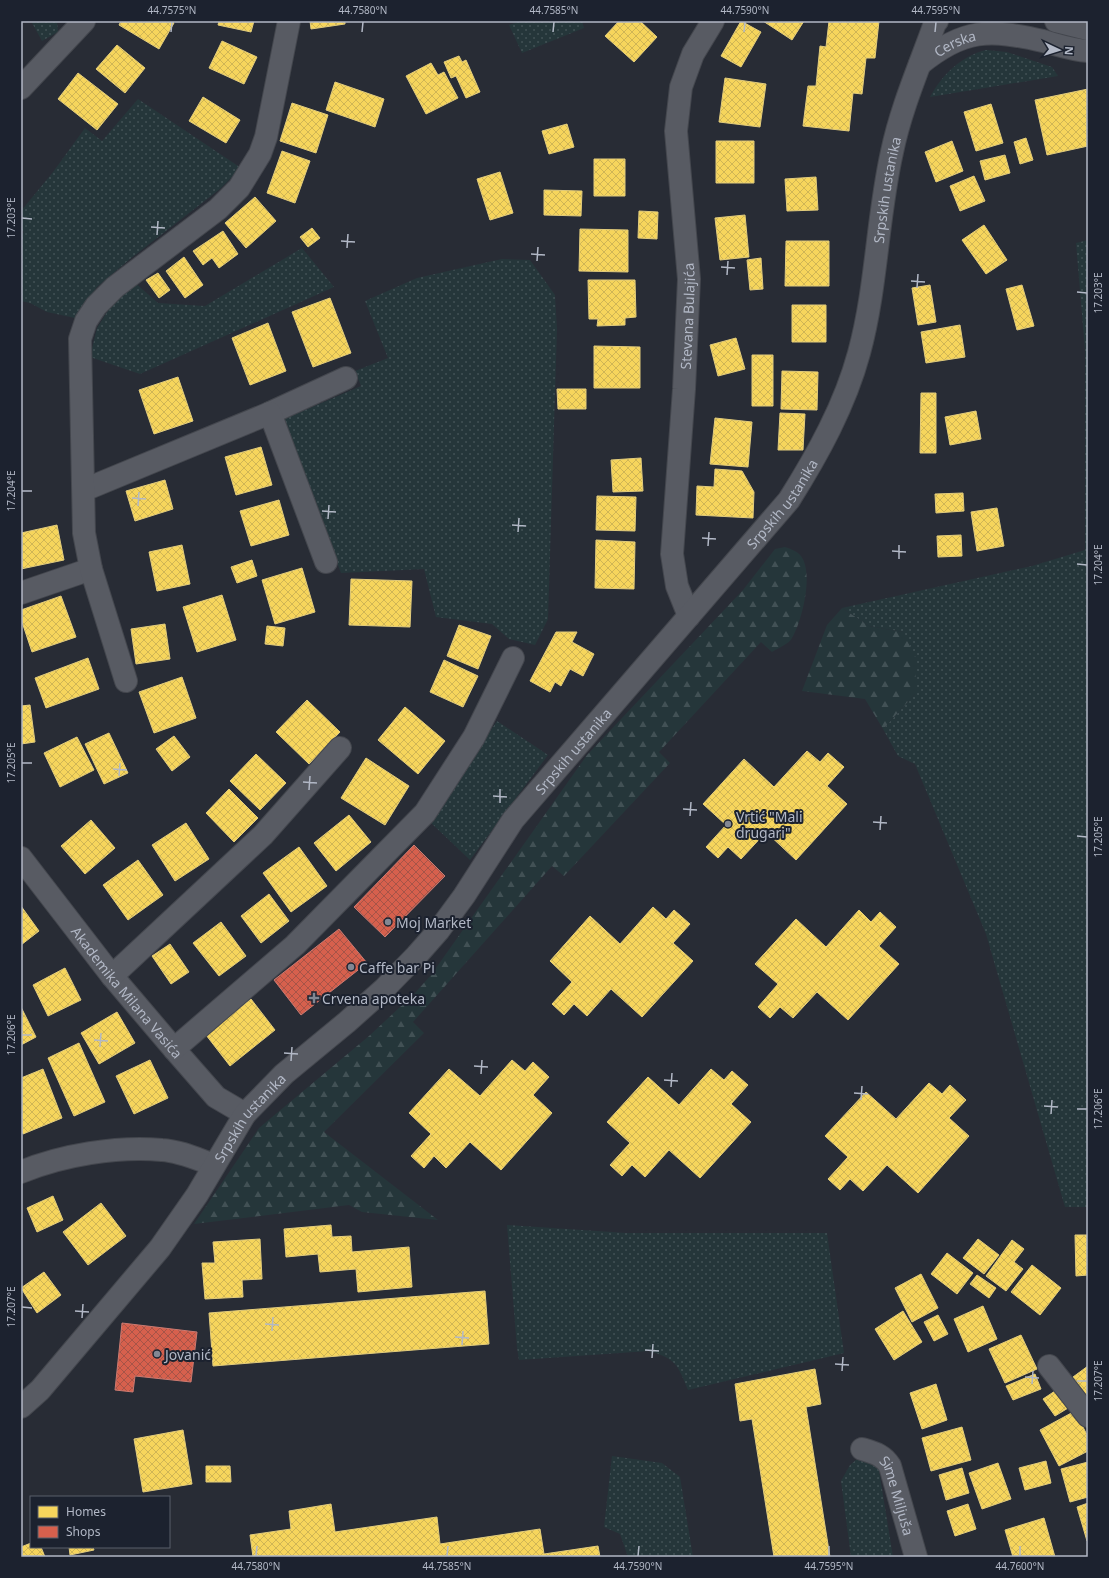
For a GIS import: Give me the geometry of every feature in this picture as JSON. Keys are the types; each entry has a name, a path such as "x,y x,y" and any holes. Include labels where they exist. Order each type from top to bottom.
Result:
{"street":[{"path":"21,88 84,21"},
{"path":"126,681 91,569 84,533 80,339 86,321 96,306 116,287 218,210 239,188 260,154 266,137 289,21"},
{"name":"Stevana Bulajića","path":"689,616 677,586 672,554 684,389 688,279 676,131 681,87 693,54 713,21"},
{"path":"1056,21 1088,29"},
{"name":"Srpskih ustanika","path":"21,1407 31,1391 160,1248 198,1195 214,1165 245,1114 284,1074 384,989 422,950 464,896 513,820 789,500 811,464 831,426 845,393 859,353 867,318 879,223 892,150 920,64 936,22"},
{"name":"Cerska","path":"920,64 949,44 976,33 991,32 1010,34 1073,49 1088,51"},
{"path":"84,490 270,413 346,378"},
{"path":"270,413 326,562"},
{"path":"21,593 91,569"},
{"path":"174,1049 295,945 425,813 474,737 513,658"},
{"path":"112,976 263,835 340,748"},
{"name":"Akademika Milana Vasića","path":"21,858 112,976 174,1049 216,1096 245,1114"},
{"path":"21,1172 44,1162 116,1150 162,1150 185,1154 214,1165"},
{"path":"1049,1366 1088,1416"},
{"name":"Sime Miljuša","path":"862,1449 877,1453 884,1458 890,1466 916,1557"}],"green space":[{"path":"31,21 57,21 58,32 42,41"},
{"path":"521,21 582,21 584,28 522,53 509,25"},
{"path":"986,50 1007,52 1052,67 1058,76 930,97 946,74 960,62"},
{"path":"138,99 241,168 220,189 130,259 97,287 75,318 47,312 30,303 21,301 21,235 24,232 21,230 21,211 53,172 85,128 102,141"},
{"path":"1088,240 1088,1207 1065,1207 986,934 915,764 898,756 883,729 915,694 903,632 869,626 842,608 1032,566 1085,550 1085,350 1076,243"},
{"path":"302,248 334,287 140,374 90,357 97,328 109,309 133,281 158,303 205,306"},
{"path":"502,259 530,260 555,295 557,329 548,619 535,645 509,639 492,624 436,617 424,569 341,573 282,420 361,386 355,371 388,358 365,301 417,278"},
{"path":"785,547 796,551 801,556 805,564 807,585 803,609 791,640 772,652 761,642 659,752 670,763 564,876 552,866 413,1022 424,1033 324,1132 438,1220 362,1212 349,1205 194,1224 259,1128 369,1036 415,993 431,975 587,755 743,590 775,549"},
{"path":"842,608 869,626 903,632 916,658 915,694 883,729 865,699 802,691 827,625"},
{"path":"497,721 548,755 470,860 429,821"},
{"path":"507,1225 626,1233 827,1233 844,1353 688,1390 679,1369 675,1364 666,1357 649,1351 519,1360"},
{"path":"863,1454 877,1458 893,1557 851,1557 841,1481 850,1465"},
{"path":"612,1456 662,1463 680,1477 693,1557 628,1557 620,1534 604,1527"}],"building: Homes":[{"path":"121,21 171,21 174,23 159,49 119,25"},
{"path":"219,21 254,21 251,32 218,25"},
{"path":"310,21 345,21 345,24 311,29"},
{"path":"619,21 640,21 657,37 634,62 605,36"},
{"path":"741,21 761,32 741,67 721,56"},
{"path":"763,21 804,21 792,40"},
{"path":"829,21 879,21 875,58 866,58 862,94 853,93 849,131 803,126 808,86 816,86 820,46 826,47"},
{"path":"222,41 257,57 244,84 209,68"},
{"path":"117,45 145,68 125,93 96,69"},
{"path":"459,56 462,62 466,60 480,92 466,98 456,76 451,78 444,62"},
{"path":"431,63 438,75 444,72 458,98 426,114 406,76"},
{"path":"78,73 118,104 97,130 58,99"},
{"path":"725,78 766,84 760,127 719,122"},
{"path":"335,82 384,99 375,127 326,110"},
{"path":"1088,89 1088,146 1047,155 1035,100"},
{"path":"203,97 240,120 226,143 189,121"},
{"path":"292,103 328,115 316,153 280,141"},
{"path":"991,104 1003,143 976,151 964,112"},
{"path":"567,124 574,147 549,154 542,131"},
{"path":"1026,138 1033,160 1020,164 1014,142"},
{"path":"716,141 754,141 754,183 716,183"},
{"path":"952,141 963,171 936,182 925,152"},
{"path":"282,151 310,161 295,203 267,193"},
{"path":"1005,155 1010,173 985,180 980,161"},
{"path":"594,159 625,159 625,196 594,196"},
{"path":"500,172 513,213 490,220 477,179"},
{"path":"974,176 985,201 960,211 950,186"},
{"path":"816,177 818,210 787,211 785,179"},
{"path":"544,190 582,191 581,216 544,215"},
{"path":"255,197 276,221 246,248 225,223"},
{"path":"639,211 658,212 657,239 638,238"},
{"path":"745,215 749,257 720,260 715,218"},
{"path":"984,225 1007,260 986,274 962,240"},
{"path":"312,228 320,238 308,247 300,237"},
{"path":"580,229 628,230 628,272 579,271"},
{"path":"223,231 238,254 219,268 212,258 203,265 193,251"},
{"path":"786,241 829,241 829,286 785,286"},
{"path":"184,257 203,285 185,298 166,271"},
{"path":"761,258 763,289 750,290 747,260"},
{"path":"158,273 170,290 159,298 146,280"},
{"path":"588,280 635,280 636,317 625,318 625,325 597,326 598,319 589,319"},
{"path":"930,285 936,322 918,325 912,288"},
{"path":"1022,285 1034,326 1017,330 1006,289"},
{"path":"330,298 351,353 313,367 292,312"},
{"path":"792,305 826,305 826,342 792,342"},
{"path":"268,323 286,371 250,385 232,338"},
{"path":"960,325 965,357 926,363 921,332"},
{"path":"736,338 745,369 718,376 710,345"},
{"path":"594,346 640,347 640,388 594,388"},
{"path":"752,355 773,355 773,406 752,406"},
{"path":"782,371 818,372 817,410 781,409"},
{"path":"178,377 193,421 154,434 139,390"},
{"path":"557,389 586,389 586,409 558,409"},
{"path":"921,393 936,393 936,453 920,453"},
{"path":"976,411 981,439 950,445 945,417"},
{"path":"780,413 805,414 803,450 778,450"},
{"path":"715,418 752,422 748,467 710,464"},
{"path":"261,447 272,485 236,495 225,457"},
{"path":"641,458 643,491 613,492 611,460"},
{"path":"715,469 742,471 754,492 753,518 696,515 697,486 714,487"},
{"path":"165,480 173,509 135,521 126,491"},
{"path":"963,493 964,511 936,513 935,494"},
{"path":"597,496 636,497 635,531 596,530"},
{"path":"279,500 289,535 251,546 240,511"},
{"path":"997,508 1004,546 977,551 971,512"},
{"path":"57,525 64,560 21,569 21,533"},
{"path":"961,535 962,556 938,557 937,536"},
{"path":"596,540 635,542 634,589 595,588"},
{"path":"182,545 190,584 157,591 149,552"},
{"path":"252,560 257,576 237,583 231,567"},
{"path":"302,568 315,612 275,624 262,580"},
{"path":"351,579 412,581 410,627 349,625"},
{"path":"222,595 236,640 197,652 183,607"},
{"path":"61,596 76,637 32,652 21,619 21,610"},
{"path":"165,624 170,659 136,664 131,629"},
{"path":"459,625 491,636 478,669 447,656"},
{"path":"267,626 285,628 283,646 265,644"},
{"path":"556,632 577,632 572,642 594,654 583,676 570,669 561,686 555,682 550,692 530,681"},
{"path":"88,658 99,689 46,708 35,678"},
{"path":"444,660 478,676 463,707 430,692"},
{"path":"182,677 196,718 154,733 139,692"},
{"path":"307,700 340,732 309,764 276,732"},
{"path":"30,705 35,742 21,744 21,706"},
{"path":"405,707 445,741 418,774 378,740"},
{"path":"109,733 128,773 104,784 85,744"},
{"path":"174,736 190,757 172,771 156,749"},
{"path":"77,737 94,770 60,787 44,753"},
{"path":"807,751 820,762 828,753 844,767 827,786 847,804 796,860 766,832 741,859 728,847 718,858 706,847 726,825 703,804 744,759 774,787"},
{"path":"256,754 286,783 260,810 230,781"},
{"path":"366,758 409,786 385,825 341,798"},
{"path":"229,789 258,818 234,842 206,813"},
{"path":"349,815 371,842 336,871 314,843"},
{"path":"91,820 115,848 85,874 61,846"},
{"path":"186,823 209,859 175,881 152,845"},
{"path":"299,847 327,886 291,912 263,873"},
{"path":"138,860 163,895 128,920 103,885"},
{"path":"269,894 289,921 261,943 241,916"},
{"path":"21,906 39,931 21,945"},
{"path":"653,907 666,919 674,910 690,924 673,943 693,961 642,1017 611,989 587,1016 574,1004 564,1015 552,1004 572,982 550,961 590,916 620,944"},
{"path":"859,910 871,922 880,912 896,927 879,946 899,964 848,1020 817,992 793,1018 780,1007 770,1018 758,1007 778,984 755,964 796,919 826,947"},
{"path":"221,922 246,956 219,976 193,943"},
{"path":"170,944 189,972 171,984 152,956"},
{"path":"65,968 81,1000 48,1016 33,985"},
{"path":"251,999 275,1030 230,1066 206,1035"},
{"path":"21,1007 36,1037 21,1045"},
{"path":"117,1012 135,1043 99,1064 81,1033"},
{"path":"79,1043 105,1102 74,1116 48,1058"},
{"path":"150,1060 168,1098 134,1114 116,1076"},
{"path":"512,1060 525,1071 533,1062 549,1077 533,1095 552,1113 501,1170 470,1142 446,1168 434,1156 424,1168 411,1156 431,1134 409,1113 449,1069 480,1096"},
{"path":"43,1069 62,1118 23,1134 21,1127 21,1078"},
{"path":"711,1069 724,1080 732,1071 748,1085 731,1104 751,1122 700,1178 669,1150 645,1177 632,1165 622,1176 610,1165 630,1143 607,1122 648,1077 679,1105"},
{"path":"929,1083 942,1094 950,1085 966,1100 949,1118 969,1136 918,1193 887,1165 863,1191 850,1179 840,1190 828,1179 848,1157 825,1136 866,1092 896,1119"},
{"path":"53,1196 63,1220 37,1232 27,1208"},
{"path":"101,1203 126,1236 88,1265 63,1232"},
{"path":"331,1225 332,1237 351,1236 352,1252 409,1247 412,1287 358,1292 356,1269 320,1272 318,1254 286,1257 284,1229"},
{"path":"1075,1235 1088,1235 1088,1275 1076,1276"},
{"path":"260,1239 262,1279 242,1280 243,1297 205,1299 202,1263 215,1263 213,1242"},
{"path":"978,1239 999,1255 984,1274 963,1258"},
{"path":"1012,1240 1024,1249 1014,1262 1023,1269 1006,1291 986,1276"},
{"path":"947,1253 973,1273 957,1294 931,1274"},
{"path":"1032,1265 1061,1288 1040,1315 1011,1292"},
{"path":"44,1272 61,1295 37,1313 21,1288"},
{"path":"921,1274 938,1308 912,1322 895,1288"},
{"path":"977,1275 996,1288 989,1298 970,1284"},
{"path":"485,1291 489,1344 213,1366 209,1313"},
{"path":"983,1306 997,1339 968,1352 954,1319"},
{"path":"903,1311 922,1342 894,1360 875,1329"},
{"path":"938,1315 948,1334 934,1341 924,1322"},
{"path":"1021,1335 1037,1369 1005,1383 989,1349"},
{"path":"1088,1366 1088,1398 1073,1377"},
{"path":"815,1369 821,1404 806,1407 830,1557 774,1557 752,1419 740,1421 735,1384"},
{"path":"1035,1374 1041,1389 1013,1400 1006,1386"},
{"path":"936,1384 947,1420 922,1429 910,1393"},
{"path":"1061,1387 1073,1405 1055,1416 1043,1399"},
{"path":"1075,1411 1088,1437 1088,1451 1059,1466 1040,1430"},
{"path":"962,1427 971,1460 931,1471 922,1438"},
{"path":"183,1430 192,1484 143,1492 134,1439"},
{"path":"1046,1461 1051,1483 1025,1490 1019,1468"},
{"path":"1088,1462 1088,1497 1070,1502 1061,1469"},
{"path":"998,1463 1011,1499 982,1509 969,1473"},
{"path":"206,1466 230,1466 231,1482 206,1482"},
{"path":"962,1468 969,1493 946,1500 939,1475"},
{"path":"1088,1503 1088,1541 1087,1541 1077,1507"},
{"path":"331,1504 335,1532 437,1517 440,1544 540,1529 544,1554 598,1546 600,1557 253,1557 250,1535 291,1529 289,1511"},
{"path":"968,1504 976,1529 955,1536 947,1511"},
{"path":"1044,1518 1055,1557 1013,1557 1005,1530"},
{"path":"30,1543 30,1548 41,1548 45,1557 21,1557 21,1547"},
{"path":"69,1548 93,1548 94,1550 70,1555"}],"building: Shops":[{"path":"414,845 445,876 385,937 354,907"},
{"path":"339,929 367,963 301,1015 274,980"},
{"name":"Jovanić","path":"122,1323 197,1332 191,1382 135,1376 133,1392 115,1390"}],"place":[{"name":"Vrtić \"Mali drugari\"","path":"728,824"},
{"name":"Moj Market","path":"388,922"},
{"name":"Caffe bar Pi","path":"351,967"},
{"name":"Crvena apoteka","path":"314,998"},
{"name":"Jovanić","path":"157,1354"}]}
